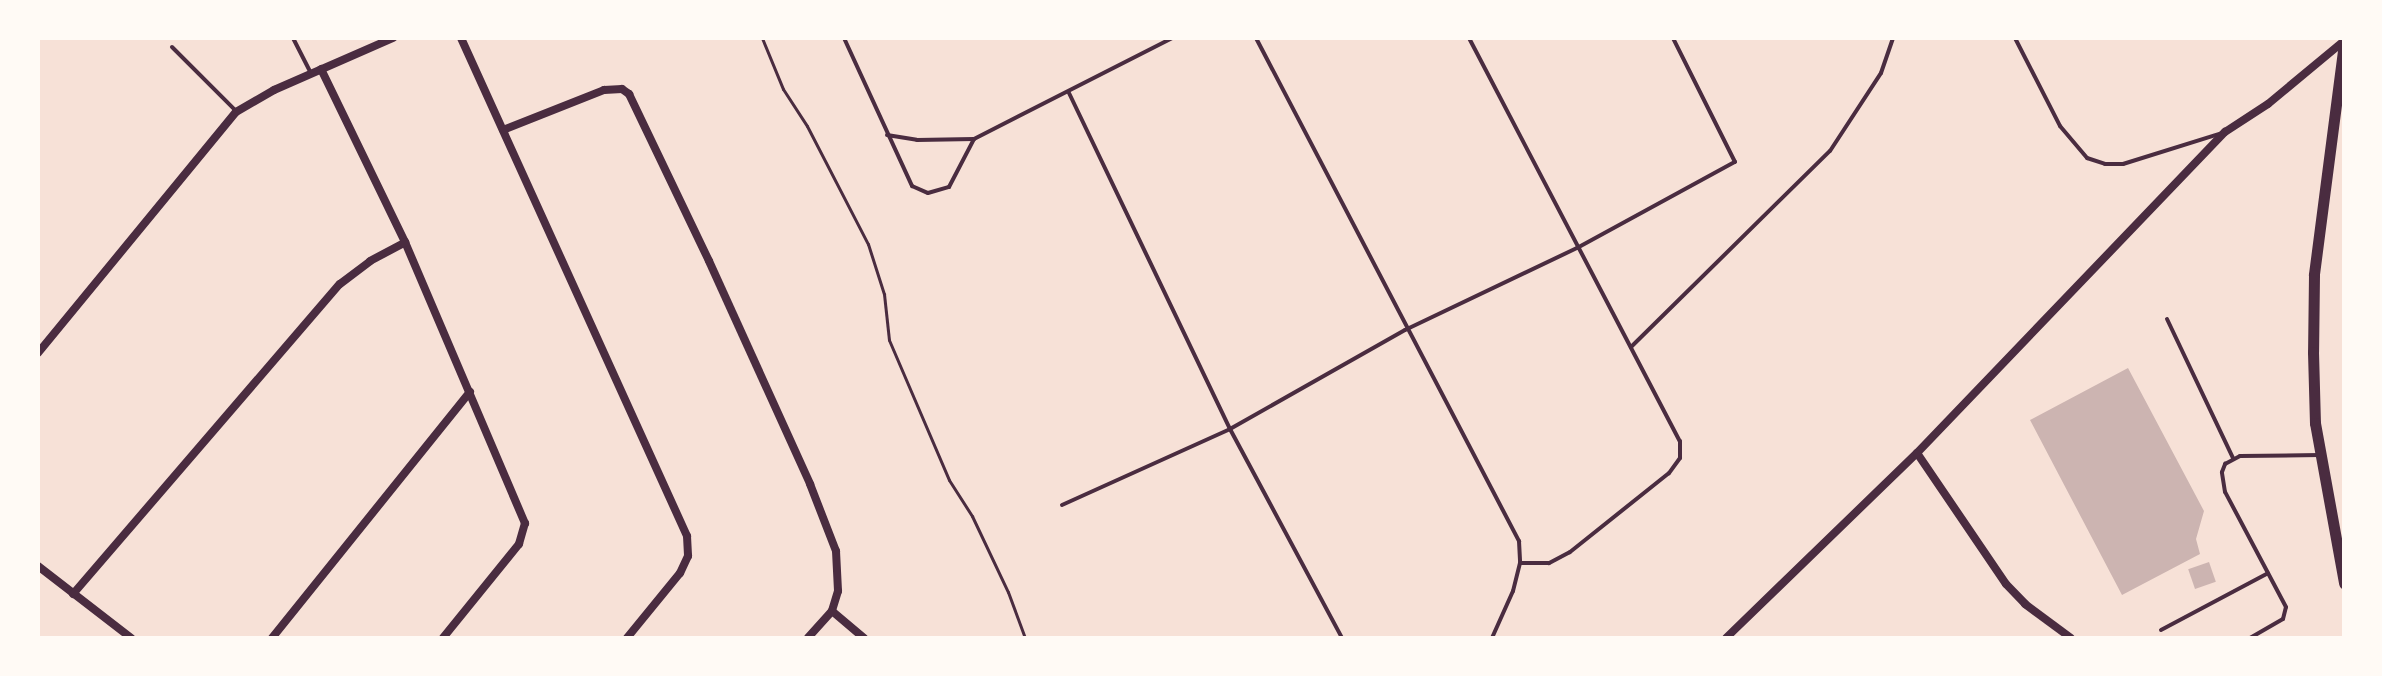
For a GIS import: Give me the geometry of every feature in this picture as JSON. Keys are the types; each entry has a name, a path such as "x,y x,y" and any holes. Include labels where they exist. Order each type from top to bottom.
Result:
{"main road":[{"path":"2344,42 2314,275 2315,423 2344,583"}],"street":[{"path":"38,353 236,112 259,97 393,38"},
{"path":"461,38 687,536 688,556 680,573 627,638"},
{"path":"1726,638 1917,453 2225,132 2268,104 2344,42"},
{"path":"321,69 405,242 525,523 519,544 443,638"},
{"path":"503,130 604,90 622,89 629,94 709,261 826,522 839,573 832,611 808,638"},
{"path":"73,594 340,284 370,261 405,242"},
{"path":"272,638 470,392"},
{"path":"1917,453 2006,584 2025,604 2071,638"},
{"path":"38,566 131,638"},
{"path":"832,611 864,638"}],"lane":[{"path":"293,38 311,73"},
{"path":"844,38 912,186 928,193 949,187 974,139"},
{"path":"887,135 917,140 974,139 1172,38"},
{"path":"1256,38 1405,330 1519,541 1520,563 1492,638"},
{"path":"1469,38 1577,248 1676,430 1680,458 1669,473 1570,552 1549,563 1520,563"},
{"path":"1062,505 1230,429 1405,330 1577,248 1735,162 1673,38"},
{"path":"1631,347 1830,151 1881,73 1893,38"},
{"path":"2015,38 2060,126 2087,158 2105,164 2123,164 2225,132"},
{"path":"172,47 236,112"},
{"path":"1069,93 1230,429 1342,638"},
{"path":"2167,319 2233,458"},
{"path":"2250,638 2286,614 2286,607 2225,492 2222,472 2233,458 2250,454 2322,455"},
{"path":"2161,630 2268,572"}],"path":[{"path":"762,38 783,89 822,154 868,244 884,294 889,340 949,480 972,516 1008,592 1025,638"}],"building":[{"path":"2128,368 2204,511 2196,539 2200,554 2122,595 2030,420"},
{"path":"2209,562 2216,582 2195,589 2188,569"}]}
